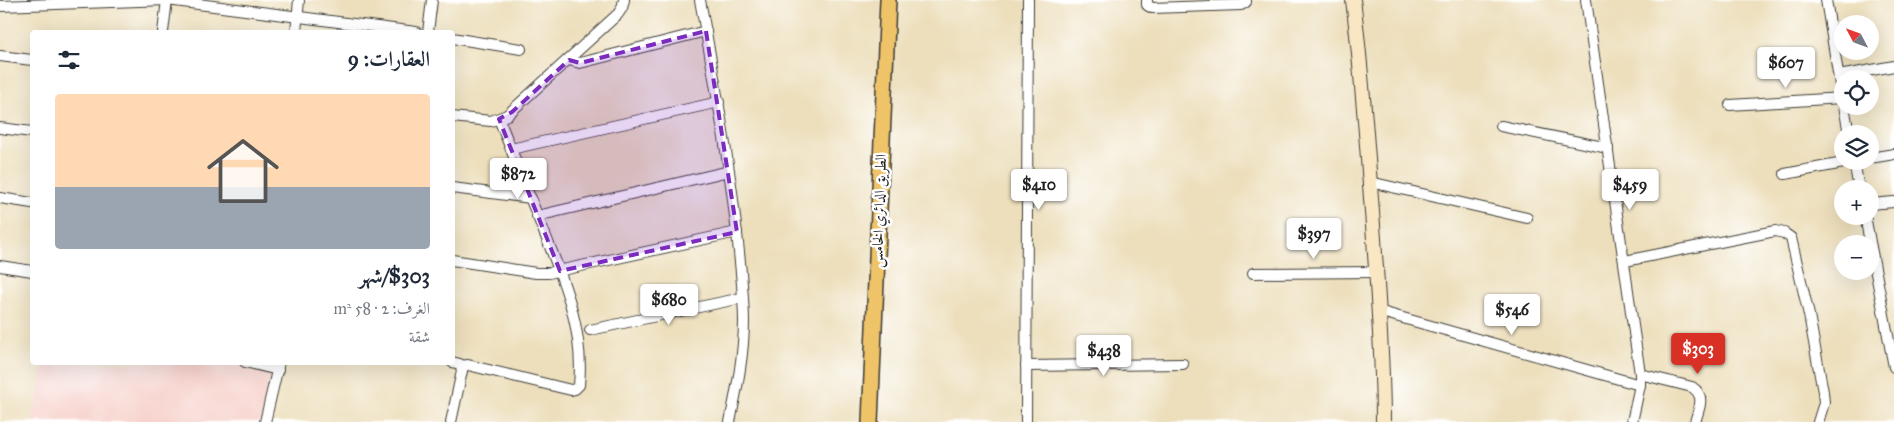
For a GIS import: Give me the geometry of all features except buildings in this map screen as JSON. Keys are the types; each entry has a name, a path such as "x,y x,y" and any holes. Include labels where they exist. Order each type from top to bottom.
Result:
{"main road":[{"name":"الطريق الدائري الخامس","path":"870,422 867,401 878,0"},
{"name":"الطريق الدائري الخامس","path":"862,422 867,401 888,0"},
{"path":"1353,0 1370,182 1383,422"}],"street":[{"path":"163,30 167,0"},
{"path":"0,6 167,0 401,30"},
{"path":"296,30 299,0"},
{"path":"428,30 432,0"},
{"path":"455,117 482,121 499,119 512,112 618,14 624,0"},
{"path":"700,0 719,102 729,171 737,232 744,321 741,365 730,422"},
{"path":"1026,422 1028,0"},
{"path":"1147,0 1147,5 1152,8 1241,5 1246,0"},
{"path":"1586,0 1640,374 1640,385 1632,422"},
{"path":"1826,0 1838,70"},
{"path":"569,60 580,63 706,31"},
{"path":"455,38 521,49"},
{"path":"0,56 30,60"},
{"path":"1872,70 1894,66"},
{"path":"1730,105 1834,98"},
{"path":"511,149 719,102"},
{"path":"457,364 571,390 578,387 579,382 578,330 560,271 499,119"},
{"path":"1501,126 1608,148"},
{"path":"0,128 30,132"},
{"path":"1879,156 1894,154"},
{"path":"1785,174 1834,165"},
{"path":"538,216 729,171"},
{"path":"1370,182 1528,218"},
{"path":"455,188 531,198"},
{"path":"0,198 30,203"},
{"path":"1879,203 1894,202"},
{"path":"1867,225 1894,367"},
{"path":"1625,261 1775,231 1784,233 1791,238 1809,315 1823,392 1824,403 1818,422"},
{"path":"455,260 536,273 560,271 737,232"},
{"path":"0,266 30,271"},
{"path":"1253,273 1376,272"},
{"path":"590,330 742,298"},
{"path":"1378,311 1640,385"},
{"path":"450,422 462,371 457,364"},
{"path":"1026,366 1183,364"},
{"path":"265,422 279,366"},
{"path":"1640,374 1692,386 1698,390 1701,396 1696,422"}],"highlighted area":[{"path":"706,31 737,232 560,271 499,119 512,112 569,60 580,63"}],"shaded area":[{"path":"45,365 274,365 260,422 32,422"}]}
